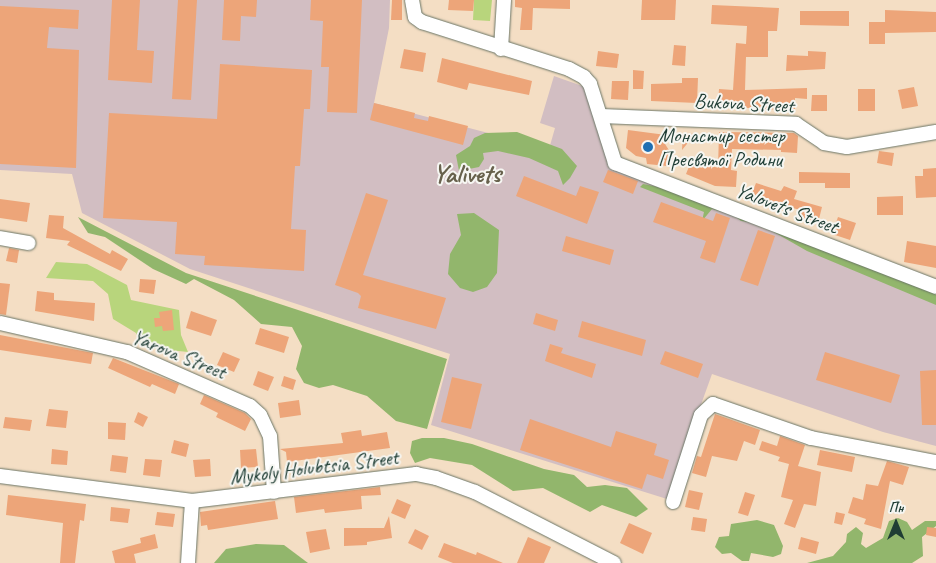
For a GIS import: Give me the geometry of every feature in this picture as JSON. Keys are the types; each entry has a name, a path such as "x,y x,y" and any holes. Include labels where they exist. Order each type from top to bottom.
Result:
{"street":[{"name":"Yalovets Street","path":"412,0 415,17 422,22 501,49 578,72 590,84 615,163 936,287"},
{"path":"501,49 504,0"},
{"name":"Bukova Street","path":"601,116 796,124 824,143 847,148 936,132"},
{"path":"0,238 30,243"},
{"name":"Yarova Street","path":"0,324 126,352 250,406 260,416 270,436 274,492"},
{"path":"672,502 701,415 713,404 811,438 936,462"},
{"name":"Mykoly Holubtsia Street","path":"0,476 192,501 274,492 386,476 416,474 436,478 475,492 614,563"},
{"path":"188,563 192,501"}],"shaded area":[{"path":"0,0 390,0 389,28 374,103 549,149 555,128 540,123 554,76 585,87 610,165 936,299 936,446 883,432 712,374 667,499 431,425 450,354 190,269 82,213 72,174 0,170"}],"green space":[{"path":"474,0 492,0 490,21 473,20"},
{"path":"517,132 562,149 577,166 563,185 558,171 529,158 498,151 483,153 484,159 479,167 459,171 456,155 470,146 474,138 485,133"},
{"path":"643,184 695,194 705,201 730,207 936,289 936,305 807,251 758,223 741,221 734,215 712,209 702,221 704,212 640,187"},
{"path":"474,213 499,230 497,273 487,287 473,292 460,288 448,274 450,254 461,235 457,214"},
{"path":"78,217 186,273 447,359 427,429 396,421 367,396 333,385 319,388 304,383 296,369 302,346 292,327 261,324 234,300 194,279 186,284 153,269 105,237 88,233"},
{"path":"56,262 87,264 127,285 131,300 179,310 181,335 188,352 150,348 140,343 136,333 113,319 108,294 93,281 46,278"},
{"path":"422,438 444,438 472,444 544,469 574,475 587,487 605,485 627,488 648,509 636,517 602,505 590,512 543,488 513,491 472,465 430,458 415,463 410,453 412,441"},
{"path":"898,518 907,522 912,530 925,521 936,521 936,526 922,537 923,556 912,563 807,563 833,556 846,542 847,534 856,527 863,533 861,544 866,548 883,538 889,521"},
{"path":"757,520 774,525 783,546 781,554 773,557 751,553 749,561 742,561 731,553 722,554 715,547 719,537 729,536 731,524"},
{"path":"256,544 284,545 308,563 214,563 226,549"}],"building":[{"path":"112,0 140,0 137,50 154,51 152,83 108,80"},
{"path":"178,0 197,0 191,100 172,99"},
{"path":"224,0 257,0 256,17 241,16 240,41 222,40"},
{"path":"311,0 362,0 357,113 327,112 329,67 321,67 323,21 310,20"},
{"path":"392,0 402,0 402,20 391,20"},
{"path":"449,0 474,0 473,11 448,10"},
{"path":"515,0 570,0 570,9 533,8 532,30 520,30 522,8 515,7"},
{"path":"642,0 676,0 675,20 641,20"},
{"path":"712,5 779,8 777,31 768,31 768,57 746,57 745,90 807,88 807,99 795,98 795,111 718,106 719,89 733,90 736,43 746,44 747,26 711,24"},
{"path":"0,6 79,10 78,29 49,27 47,48 79,50 76,168 0,164"},
{"path":"885,10 936,12 936,32 885,33 885,44 869,44 869,22 885,22"},
{"path":"800,11 849,11 849,26 800,25"},
{"path":"674,45 686,46 685,66 672,65"},
{"path":"404,49 426,53 423,72 400,68"},
{"path":"598,51 619,54 617,68 596,66"},
{"path":"808,51 826,52 825,69 786,71 787,55 808,56"},
{"path":"442,58 532,81 529,95 469,83 467,90 437,82"},
{"path":"220,64 312,70 310,109 304,109 300,166 295,166 291,229 306,230 304,271 204,265 205,256 175,254 177,222 103,218 109,113 217,119"},
{"path":"633,70 644,71 643,89 633,89"},
{"path":"682,78 698,78 697,103 651,101 651,84 682,83"},
{"path":"612,81 629,81 628,100 611,99"},
{"path":"914,87 918,106 902,109 898,90"},
{"path":"858,89 875,89 875,111 858,111"},
{"path":"812,95 827,95 827,111 811,111"},
{"path":"374,103 415,113 414,118 428,121 429,116 468,126 463,145 370,120"},
{"name":"Монастир сестер Пресвятої Родини","path":"628,130 666,135 665,144 674,158 667,166 647,164 646,158 636,156 626,148"},
{"path":"719,132 794,133 798,136 797,153 781,152 781,150 732,149 731,170 737,171 736,187 715,186 686,174 692,159 718,168"},
{"path":"683,133 695,134 682,150"},
{"path":"879,151 894,153 892,166 877,163"},
{"path":"936,168 936,197 916,198 915,176 923,176 923,169"},
{"path":"608,170 638,181 633,194 603,182"},
{"path":"799,172 850,173 850,188 825,188 825,183 799,183"},
{"path":"524,176 576,196 580,186 599,192 587,224 516,196"},
{"path":"756,183 781,191 784,186 797,191 794,199 822,207 818,223 798,217 800,210 751,196"},
{"path":"366,193 388,200 363,275 446,298 436,329 358,308 361,296 358,293 335,285"},
{"path":"903,196 903,215 877,215 877,197"},
{"path":"0,199 30,203 27,222 0,218"},
{"path":"661,202 713,221 716,213 730,218 715,263 700,258 706,241 653,222"},
{"path":"49,215 64,216 63,228 110,254 112,250 128,259 121,271 67,245 70,241 46,238"},
{"path":"838,217 856,223 850,240 832,234"},
{"path":"758,230 775,236 758,286 740,280"},
{"path":"566,236 614,250 610,265 562,251"},
{"path":"907,241 936,246 936,268 904,262"},
{"path":"9,248 19,250 17,263 6,261"},
{"path":"140,279 156,280 154,294 139,292"},
{"path":"0,283 10,284 6,315 0,314"},
{"path":"37,291 54,293 54,300 95,303 94,321 35,311"},
{"path":"172,310 174,330 163,331 162,326 155,327 154,318 160,318 159,312"},
{"path":"191,311 217,320 211,336 186,328"},
{"path":"536,313 558,320 555,331 533,324"},
{"path":"582,321 646,340 642,356 578,337"},
{"path":"260,328 289,337 284,353 255,344"},
{"path":"0,335 93,353 91,364 0,350"},
{"path":"550,344 563,348 561,353 596,364 592,378 545,361"},
{"path":"665,351 703,364 698,378 660,364"},
{"path":"223,352 240,359 234,372 217,365"},
{"path":"825,352 900,375 891,403 816,380"},
{"path":"113,358 179,384 175,394 152,384 150,387 108,368"},
{"path":"936,370 936,425 922,425 920,371"},
{"path":"258,371 274,377 268,391 253,385"},
{"path":"284,376 296,380 293,390 281,386"},
{"path":"452,377 482,384 471,429 441,422"},
{"path":"204,395 245,413 251,419 245,431 216,417 218,413 200,404"},
{"path":"299,400 301,415 280,418 278,403"},
{"path":"49,409 68,411 66,428 46,426"},
{"path":"138,412 148,417 143,427 134,422"},
{"path":"715,414 760,430 755,445 744,441 737,461 712,456 706,477 692,473 697,456 701,457"},
{"path":"5,417 32,420 30,431 3,428"},
{"path":"530,419 611,447 616,431 657,444 654,455 669,460 663,479 647,474 642,489 520,450"},
{"path":"108,422 126,423 125,440 108,439"},
{"path":"361,430 362,436 387,432 390,448 287,462 286,452 280,449 343,443 341,433"},
{"path":"780,436 805,445 798,466 821,472 816,506 804,504 795,528 784,524 793,500 781,497 789,464 778,461 780,457 759,450 762,441 777,446"},
{"path":"174,440 189,444 186,457 171,453"},
{"path":"52,449 68,451 67,465 51,464"},
{"path":"256,449 258,467 241,468 240,450"},
{"path":"820,450 855,457 852,472 817,465"},
{"path":"112,455 128,457 126,473 110,471"},
{"path":"145,459 162,460 160,477 143,475"},
{"path":"210,459 211,476 195,477 193,460"},
{"path":"887,461 909,467 903,485 890,481 881,529 864,524 866,519 848,513 853,497 863,500 866,484 878,486"},
{"path":"380,487 381,495 361,496 362,509 325,513 324,509 296,513 294,497"},
{"path":"689,490 703,493 699,510 685,507"},
{"path":"745,492 755,495 748,516 738,513"},
{"path":"8,495 86,504 84,521 80,520 75,563 60,563 63,523 6,515"},
{"path":"397,499 411,505 405,519 391,513"},
{"path":"275,501 278,519 208,530 207,525 201,526 200,512"},
{"path":"111,507 130,509 128,523 110,521"},
{"path":"157,512 175,514 173,527 155,525"},
{"path":"836,512 845,514 842,525 834,523"},
{"path":"389,516 392,538 367,542 367,545 344,546 344,528 384,528"},
{"path":"693,517 707,519 705,532 691,530"},
{"path":"629,523 652,533 643,554 620,543"},
{"path":"927,527 936,528 936,537 926,535"},
{"path":"326,529 330,549 310,553 306,532"},
{"path":"415,529 429,536 422,550 408,543"},
{"path":"155,534 158,548 134,554 136,563 115,563 112,551 141,543 140,538"},
{"path":"528,537 551,547 544,563 517,563"},
{"path":"801,537 819,542 816,554 798,549"},
{"path":"444,543 476,555 477,552 503,563 453,563 438,557"}],"place":[{"name":"Монастир сестер Пресвятої Родини","path":"648,147"}],"district":[{"name":"Yalivets","path":"467,174"}]}
